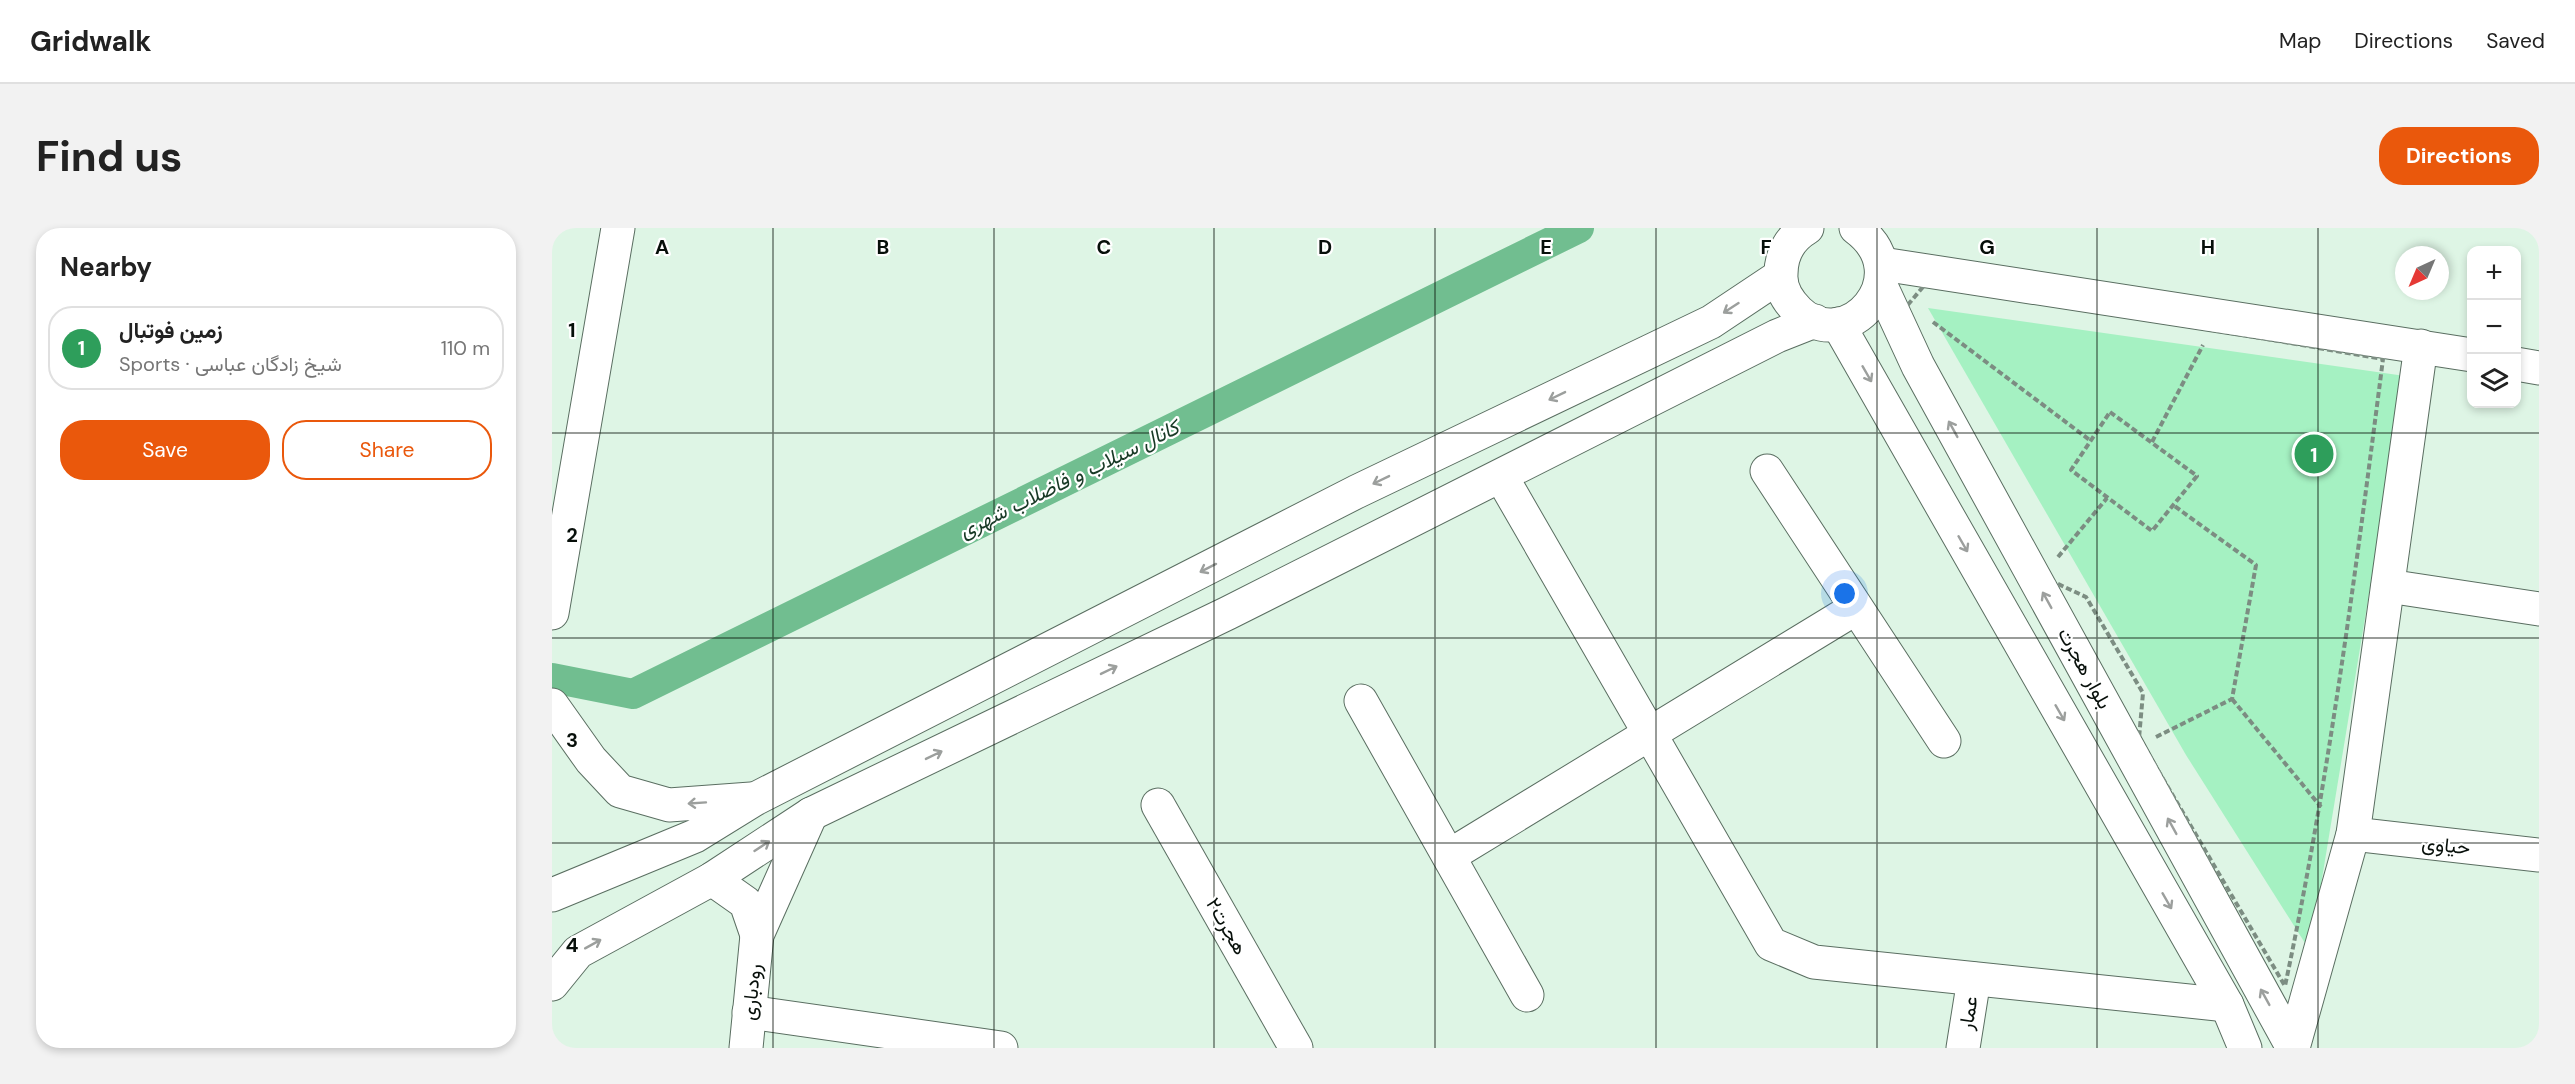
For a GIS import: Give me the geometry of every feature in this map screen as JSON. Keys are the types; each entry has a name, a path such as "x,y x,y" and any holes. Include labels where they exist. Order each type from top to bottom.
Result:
{"street":[{"path":"552,613 618,228"},
{"path":"1801,230 1788,246 1782,261 1780,276 1783,291 1801,314 1826,322 2227,1005 2245,1048"},
{"path":"552,984 578,952 711,879 811,814 1217,618 1777,336 1826,322 1853,319 1867,310 1879,254 2214,324 2421,346 2467,355"},
{"name":"بلوار هجرت","path":"1879,254 1918,366 2045,571 2293,1048"},
{"path":"552,895 694,836 755,799 1356,492 1711,322 1780,276"},
{"path":"2293,1048 2353,834 2421,346"},
{"path":"2521,365 2539,368"},
{"path":"1767,471 1944,741"},
{"path":"1501,476 1771,944 1814,962 2227,1005"},
{"path":"2388,586 2539,609"},
{"path":"1449,856 1856,608"},
{"path":"1361,701 1527,995"},
{"path":"552,705 591,760 620,790 669,805 755,799"},
{"name":"هجرت۲","path":"1158,805 1296,1048"},
{"path":"757,935 811,814"},
{"name":"حیاوی","path":"2353,834 2539,855"},
{"path":"711,879 746,903 757,935"},
{"name":"رودباری","path":"746,1048 757,935"},
{"name":"عمار","path":"1963,1048 1974,979"},
{"path":"749,1011 1001,1048"}],"path":[{"path":"1879,254 1909,304 1918,311"},
{"path":"1928,281 2214,324 2383,359 2351,611 2320,806 2285,986 2135,745 2139,738 2143,693 2086,597 2045,571 1901,313 1928,281"},
{"path":"1928,319 2091,441"},
{"path":"2152,442 2214,324"},
{"path":"2110,412 2152,442 2197,476 2152,531 2071,470 2110,412"},
{"path":"2045,571 2108,498"},
{"path":"2173,505 2256,565 2232,699 2320,806 2353,834"},
{"path":"2135,745 2232,699"}],"green space":[{"path":"1928,308 2405,376 2310,951 2186,755"}],"waterway":[{"name":"کانال سیلاب و فاضلاب شهری","path":"552,678 633,694 1579,228"}],"place":[{"name":"زمین فوتبال","path":"2314,454"}]}
